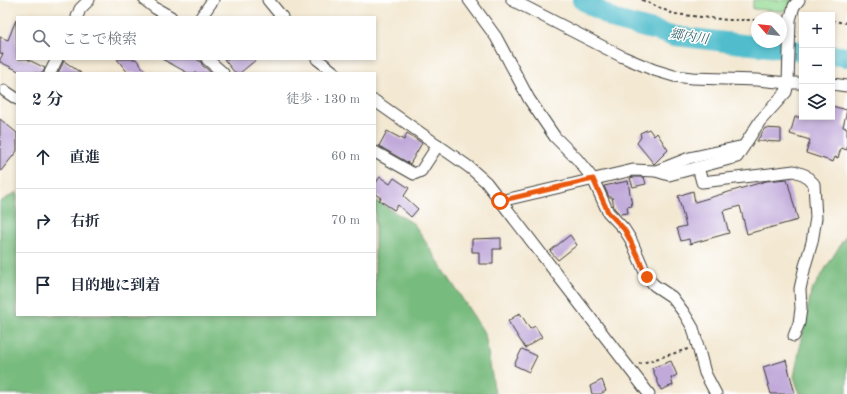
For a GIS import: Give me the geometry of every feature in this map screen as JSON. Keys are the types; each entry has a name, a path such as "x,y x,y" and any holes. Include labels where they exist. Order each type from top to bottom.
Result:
{"street":[{"path":"77,16 80,9 89,0"},
{"path":"146,0 155,8 168,16"},
{"path":"202,16 214,0"},
{"path":"268,0 281,16"},
{"path":"468,0 496,37 529,99 555,137 577,159 593,179 608,212 624,229 647,277 654,285 672,297 684,313 693,328 705,372 716,394"},
{"path":"512,0 623,57 654,70 674,76 799,83"},
{"path":"656,170 669,175 737,157 760,121 786,92 788,81 790,20 794,6 799,0"},
{"path":"50,72 56,60"},
{"path":"207,60 222,72"},
{"path":"318,60 334,72"},
{"path":"835,84 847,86"},
{"path":"5,90 16,99"},
{"path":"376,103 470,167 486,182 649,394"},
{"path":"376,153 414,174 421,171 438,145"},
{"path":"500,201 633,170 656,170 690,158 744,146"},
{"path":"698,168 702,182 794,171 804,175 814,184 816,218 812,242 800,289 801,309 799,323 794,336"}],"path":[{"path":"642,0 674,14 728,20 751,20"},
{"path":"835,21 847,23"},
{"path":"628,367 686,350 699,348"}],"green space":[{"path":"753,0 793,0 784,11 753,9"},
{"path":"16,193 16,316 376,316 376,201 414,224 485,334 495,394 0,394 0,202"},
{"path":"847,234 847,394 800,394 794,377 811,292"}],"building":[{"path":"16,20 16,60 29,60 45,68 43,72 21,72 0,62 3,54 0,53 0,37 8,40"},
{"path":"118,60 137,60 146,72 127,72"},
{"path":"164,60 198,60 211,72 186,72"},
{"path":"225,60 256,60 241,72 234,72"},
{"path":"64,61 80,72 58,72"},
{"path":"835,107 847,110 843,127 847,128 847,150 841,148 838,158 835,157 833,162 806,153 810,140 790,134 795,117 799,117 799,120 835,120"},
{"path":"0,119 16,132 16,152 0,172"},
{"path":"765,128 781,129 781,142 757,141"},
{"path":"649,129 654,136 657,133 668,150 654,164 637,143 641,137 640,133"},
{"path":"387,131 404,140 407,133 422,143 410,164 379,146"},
{"path":"380,177 390,184 394,178 409,188 404,196 418,209 411,217 398,205 394,210 379,200 381,198 376,195 376,183"},
{"path":"644,177 646,184 633,187 630,178"},
{"path":"787,179 798,220 747,234 740,206 723,211 729,233 690,244 689,239 681,241 677,228 686,226 678,196 693,191 695,202 766,181"},
{"path":"628,181 632,206 627,207 628,213 620,214 614,208 612,197 609,197 604,186"},
{"path":"570,235 577,245 558,260 550,251"},
{"path":"501,238 501,249 493,249 493,264 479,264 479,252 472,252 472,239"},
{"path":"520,313 530,329 535,326 542,337 525,348 508,321"},
{"path":"522,349 537,356 529,372 514,365"},
{"path":"786,360 795,394 771,394 763,367"},
{"path":"671,361 677,375 671,378 673,385 661,390 652,368"},
{"path":"602,380 606,391 600,394 592,394 590,386"}],"waterway":[{"name":"郷内川","path":"582,0 615,20 675,36 799,51"},
{"name":"郷内川","path":"835,55 847,57"}],"route":[{"path":"500,201 593,179 608,212 624,229 647,277"}]}
